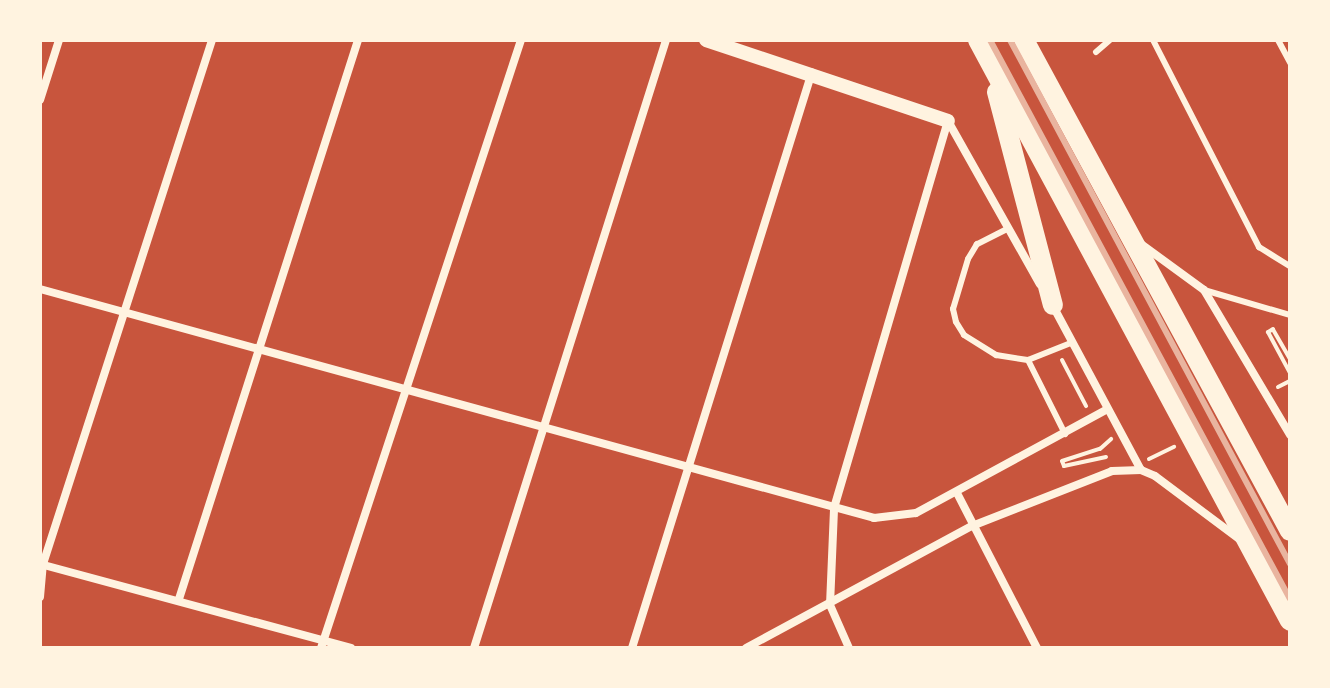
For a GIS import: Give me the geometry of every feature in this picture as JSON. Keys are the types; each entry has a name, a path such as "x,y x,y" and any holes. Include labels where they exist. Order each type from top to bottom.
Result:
{"highway":[{"path":"978,40 1290,621"},
{"path":"1024,40 1290,531"},
{"path":"989,61 1053,305"}],"street":[{"path":"40,100 59,40"},
{"path":"40,597 41,564 129,310 212,40"},
{"path":"179,599 358,40"},
{"path":"322,644 521,40"},
{"path":"474,648 547,427 666,40"},
{"path":"706,40 812,72 948,121 1053,305 1106,410 1141,470 1251,547"},
{"path":"632,648 812,72"},
{"path":"849,648 830,605 834,508 948,121"},
{"path":"1127,234 1204,290 1290,433"},
{"path":"40,289 129,310 834,508 891,520 957,493 1106,410"},
{"path":"746,648 972,526 1098,475 1141,470"},
{"path":"957,493 1037,648"},
{"path":"41,564 179,599 322,644 351,648"}],"lane":[{"path":"1096,52 1110,40"},
{"path":"1153,40 1259,247 1290,266"},
{"path":"1278,40 1290,63"},
{"path":"1007,229 977,244 953,309 964,335 980,347 1028,360 1071,343"},
{"path":"1204,290 1290,315"},
{"path":"1028,360 1065,434"}],"path":[{"path":"1290,359 1273,329 1268,332 1290,373"},
{"path":"1100,449 1062,461 1064,466 1101,456 1114,458"}],"railway":[{"path":"990,40 1290,599"},
{"path":"1010,40 1290,564"}]}
